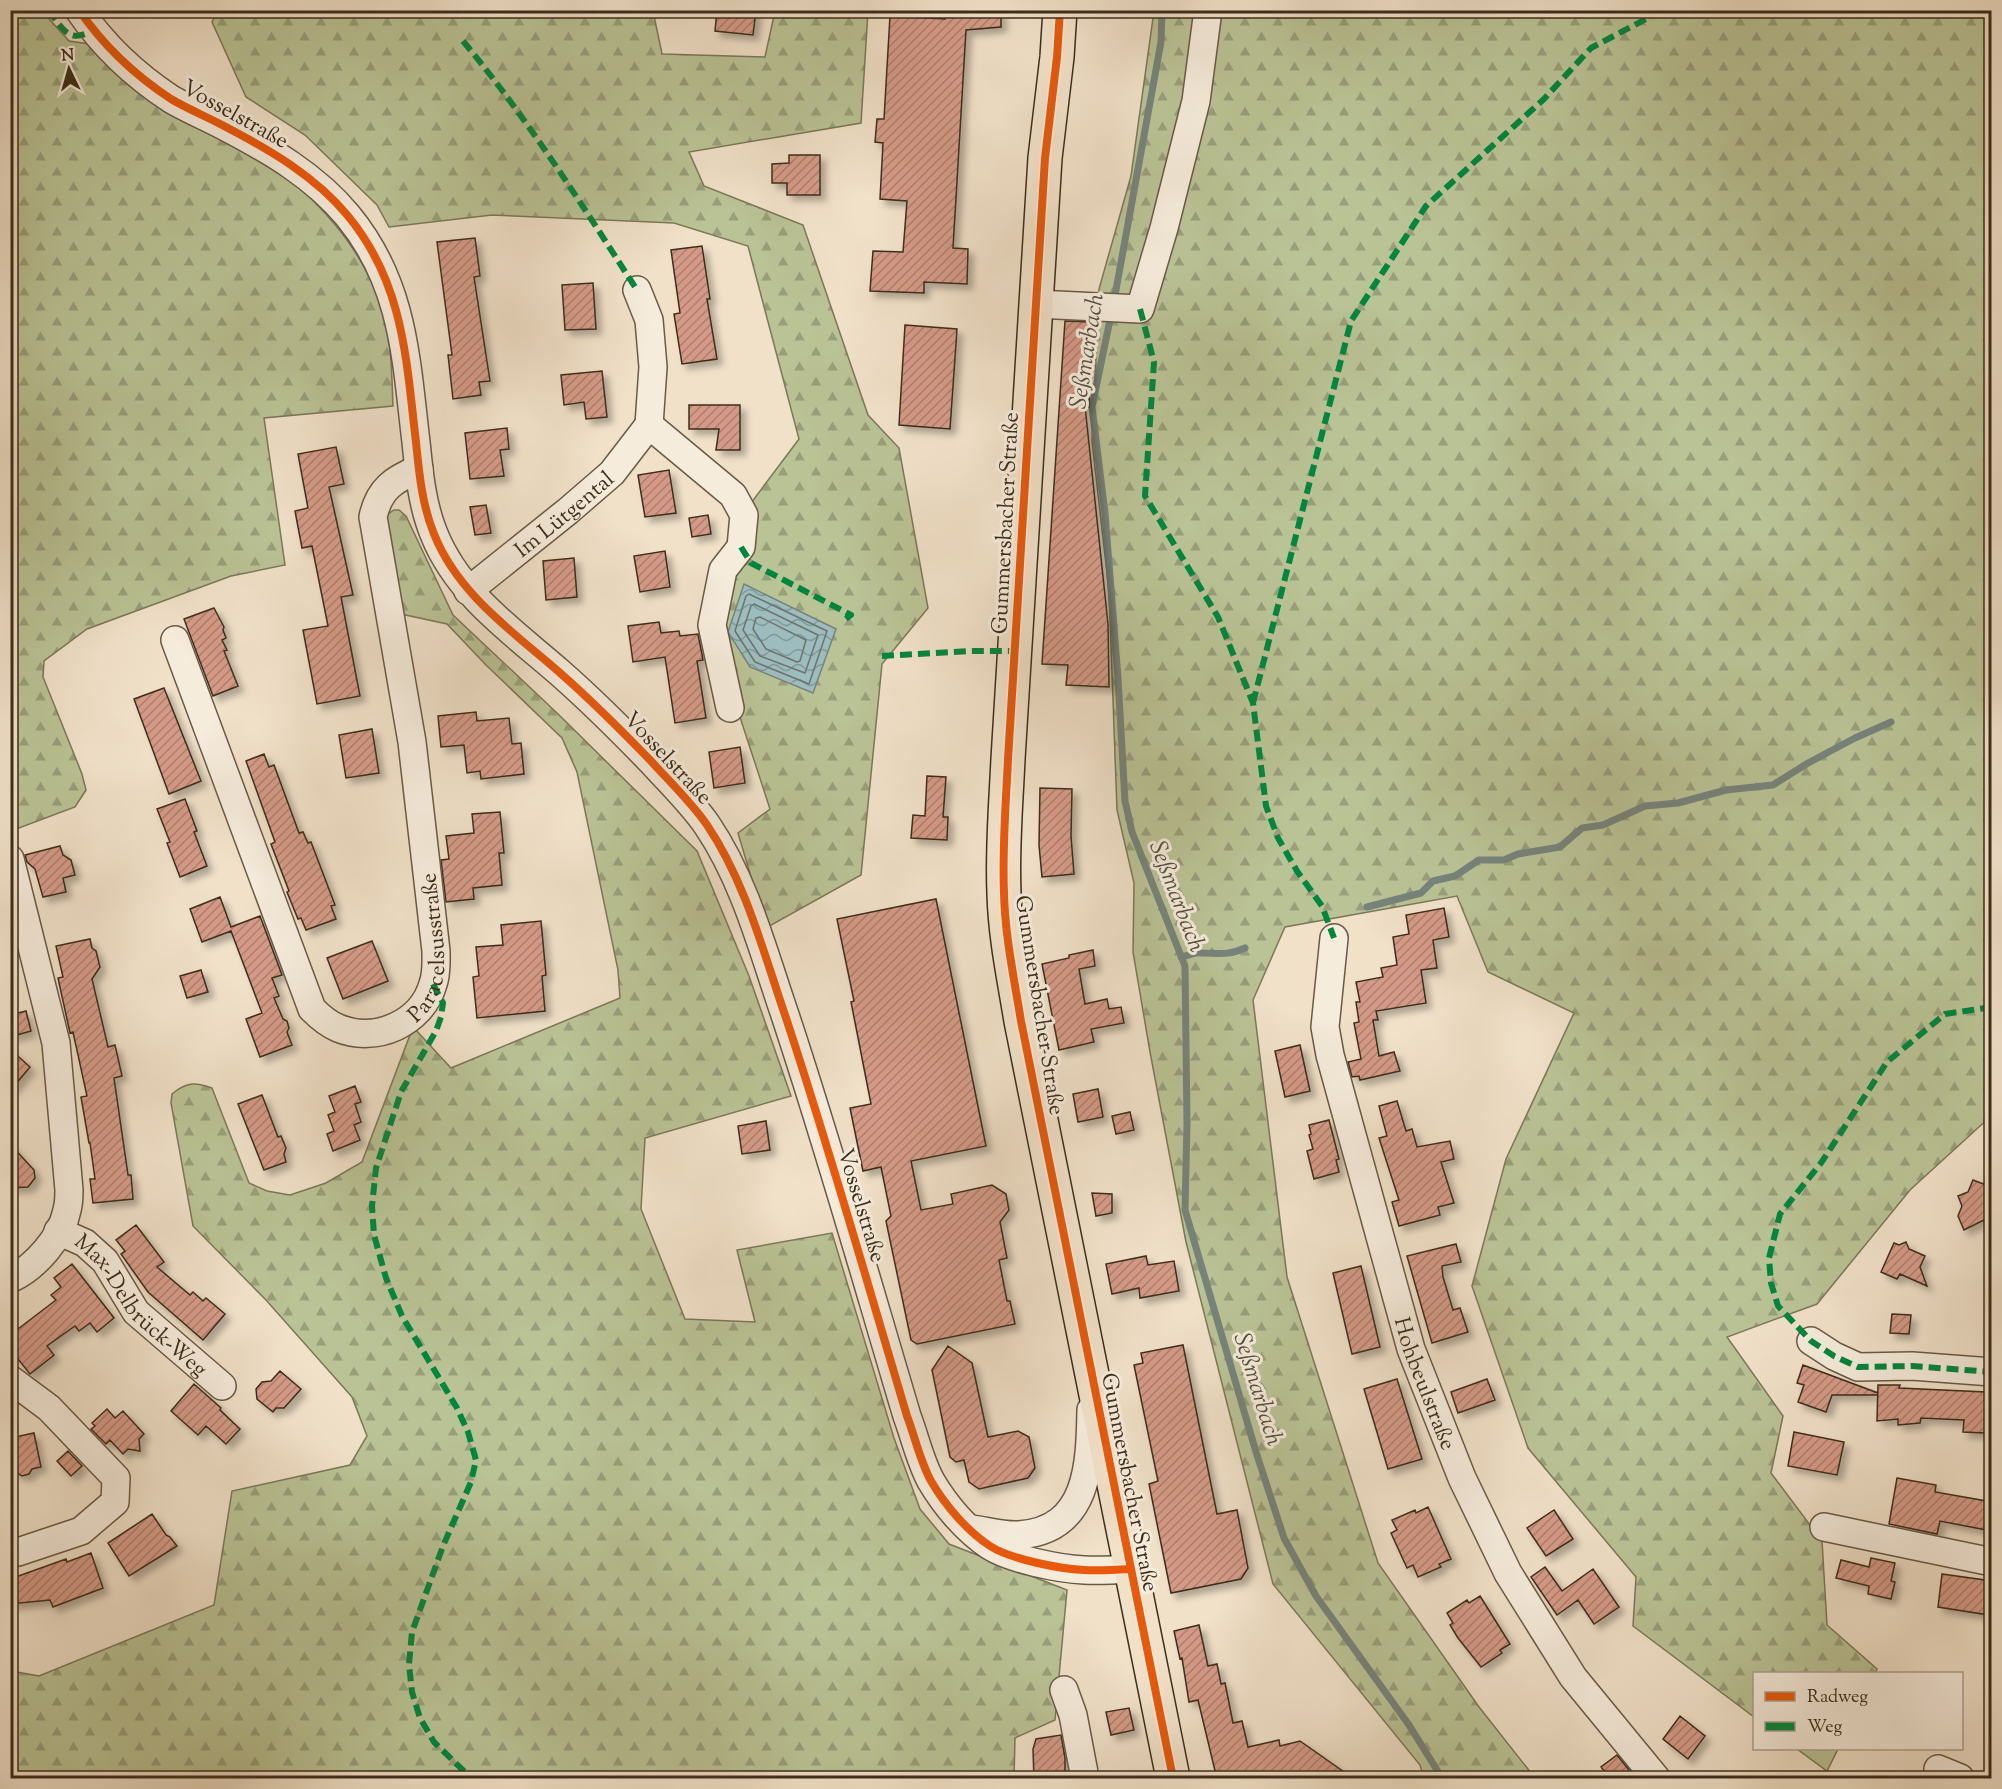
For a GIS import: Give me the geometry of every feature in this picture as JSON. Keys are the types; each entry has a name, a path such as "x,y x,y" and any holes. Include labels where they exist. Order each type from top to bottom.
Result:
{"main road":[{"name":"Gummersbacher Straße","path":"1060,10 1045,158 1008,747 1004,894 1008,939 1021,1021 1173,1779"}],"street":[{"name":"Vosselstraße","path":"79,10 93,30 133,70 172,99 286,161 317,185 347,215 371,249 388,282 400,317 425,505 434,534 454,574 468,591 591,699 682,794 704,820 719,844 761,943 804,1072 923,1462 941,1496 971,1529 989,1545 1003,1552 1033,1562 1082,1570 1130,1569"},
{"path":"1036,304 1140,309 1164,228 1196,101 1208,10"},
{"path":"637,290 649,320 653,367 649,425 733,495 744,515 741,547 723,570 712,625 730,708"},
{"name":"Im Lütgental","path":"468,591 568,511 612,472 649,425"},
{"name":"Paracelsusstraße","path":"174,640 312,1009 324,1021 356,1033 374,1034 392,1029 408,1020 420,1008 433,984 436,951 412,742 373,517 376,501 387,488 401,476 419,469"},
{"path":"10,859 56,1043 69,1190 67,1211 58,1231 43,1254 25,1272 10,1280"},
{"name":"Hohbeulstraße","path":"1334,938 1325,1027 1330,1055 1411,1348 1462,1478 1508,1573 1573,1677 1656,1779"},
{"name":"Max-Delbrück-Weg","path":"58,1231 85,1243 105,1261 136,1311 222,1386"},
{"path":"1811,1341 1834,1356 1858,1367 1912,1366 1992,1372"},
{"path":"971,1529 1017,1536 1043,1531 1063,1517 1078,1500 1088,1474 1091,1374"},
{"path":"10,1379 49,1408 116,1478 115,1502 81,1531 10,1553"},
{"path":"1824,1527 1992,1562"},
{"path":"1064,1690 1073,1715 1085,1779"}],"green space":[{"path":"41,10 69,41 90,44 290,179 325,213 354,251 376,293 389,341 393,406 264,418 285,565 231,576 87,629 44,661 43,677 82,774 86,790 75,807 11,831 10,340 14,316 10,312 10,11"},
{"path":"218,10 653,11 662,54 765,57 775,11 868,11 861,123 689,152 704,186 803,225 868,415 899,448 928,608 882,664 861,875 766,928 738,833 770,809 737,708 718,628 748,507 799,439 748,246 674,223 492,215 389,227 377,205 305,135 246,97 212,22"},
{"path":"1154,11 1991,11 1991,1116 1910,1190 1817,1304 1727,1337 1783,1416 1771,1473 1822,1541 1827,1625 1877,1669 1876,1672 1753,1672 1753,1716 1633,1626 1636,1577 1528,1448 1472,1286 1506,1159 1574,1013 1488,972 1457,896 1285,927 1253,1000 1287,1277 1378,1563 1479,1707 1535,1778 1424,1778 1420,1765 1273,1584 1186,1242 1133,952 1134,883 1117,810 1109,591 1092,441 1099,289 1131,176"},
{"path":"399,510 406,516 453,615 557,713 697,851 749,976 791,1096 645,1138 641,1209 685,1319 755,1322 737,1250 832,1233 894,1438 920,1509 949,1544 1067,1590 1055,1720 1015,1738 1014,1778 11,1778 11,1671 39,1676 214,1605 232,1491 350,1465 367,1436 352,1397 266,1300 193,1226 171,1103 172,1094 191,1084 212,1088 249,1183 267,1191 290,1195 326,1183 362,1162 413,1027 451,1068 620,998 618,970 577,772 562,738 447,624 401,614 385,523 388,514"},
{"path":"1798,1750 1838,1750 1827,1771"}],"water":[{"path":"744,584 836,629 813,693 750,667 728,632"}],"building":[{"path":"717,10 756,10 753,35 715,31"},
{"path":"945,10 1001,10 1001,27 966,30 953,248 968,249 967,284 924,282 924,293 870,291 873,251 903,252 907,201 880,199 883,143 875,142 877,119 884,119 890,16 945,19"},
{"path":"789,155 820,155 820,195 787,195 787,183 772,183 772,164 789,163"},
{"path":"475,238 480,276 474,277 490,381 479,382 481,395 453,399 448,355 452,355 437,242"},
{"path":"702,246 710,299 707,299 717,359 682,364 674,314 680,313 671,250"},
{"path":"593,283 596,329 565,330 562,285"},
{"path":"1065,321 1090,322 1087,368 1090,368 1089,407 1085,406 1108,624 1109,687 1066,685 1068,665 1042,664"},
{"path":"905,325 957,329 950,429 899,425"},
{"path":"602,371 607,417 586,419 584,402 564,405 561,375"},
{"path":"689,405 740,405 740,450 716,450 719,429 689,429"},
{"path":"507,428 509,449 500,450 504,476 470,479 465,433"},
{"path":"336,447 344,484 329,487 353,595 341,597 360,696 317,704 303,630 328,626 312,546 302,548 295,511 308,508 298,454"},
{"path":"669,470 676,513 645,517 638,475"},
{"path":"486,505 491,533 475,535 470,507"},
{"path":"708,515 711,534 692,537 689,518"},
{"path":"665,551 670,587 640,592 634,556"},
{"path":"574,558 577,597 546,600 543,561"},
{"path":"214,608 224,627 226,638 222,640 227,650 224,651 238,686 213,696 184,619"},
{"path":"659,622 661,633 679,631 680,636 698,634 703,660 697,661 706,718 675,723 665,657 633,662 628,626"},
{"path":"164,688 201,781 169,794 134,699"},
{"path":"476,712 477,721 509,718 512,744 521,743 524,774 481,779 480,771 467,773 464,745 441,747 438,716"},
{"path":"372,729 379,773 346,778 339,735"},
{"path":"740,747 745,783 714,788 709,752"},
{"path":"264,754 269,767 274,765 299,833 303,832 308,843 311,842 335,905 331,906 336,919 306,930 301,918 298,919 287,892 289,891 271,844 275,842 246,761"},
{"path":"927,776 946,777 943,817 948,817 947,840 911,838 913,815 925,816"},
{"path":"1040,788 1072,789 1071,836 1074,874 1042,877 1039,845"},
{"path":"185,799 207,866 180,877 157,809"},
{"path":"500,812 504,853 499,853 502,885 473,888 474,899 446,902 441,860 449,859 446,836 474,833 472,814"},
{"path":"60,846 63,855 71,860 75,875 63,878 66,892 43,897 35,869 27,862 25,855"},
{"path":"220,897 231,927 260,916 282,975 272,978 279,996 274,998 283,1019 287,1021 289,1028 287,1032 292,1045 260,1057 246,1019 262,1013 231,931 202,942 190,909"},
{"path":"936,899 986,1146 911,1161 921,1210 953,1204 951,1194 992,1185 1006,1194 1009,1210 1000,1222 1007,1258 999,1260 1007,1301 1010,1301 1015,1324 917,1344 911,1340 886,1221 891,1216 881,1167 863,1171 850,1108 871,1104 851,1002 854,1001 837,919"},
{"path":"1444,908 1449,937 1433,940 1437,968 1421,970 1426,1003 1376,1011 1378,1020 1373,1020 1379,1056 1394,1052 1400,1071 1360,1080 1359,1076 1352,1077 1348,1062 1361,1059 1354,1023 1359,1022 1356,1002 1360,1002 1356,982 1383,977 1381,968 1397,965 1393,937 1409,934 1406,915"},
{"path":"541,921 546,975 542,976 545,1011 477,1018 473,977 479,976 476,947 503,945 501,925"},
{"path":"90,939 100,967 92,979 108,1047 115,1045 122,1076 114,1078 133,1199 93,1203 90,1179 95,1179 81,1097 87,1096 58,978 63,977 56,946"},
{"path":"372,941 388,981 343,999 327,958"},
{"path":"1093,950 1095,966 1079,969 1085,1004 1107,999 1109,1009 1121,1007 1124,1023 1091,1029 1094,1042 1059,1050 1042,964"},
{"path":"201,970 208,992 187,998 180,976"},
{"path":"26,1011 31,1031 10,1037 10,1015"},
{"path":"1300,1045 1310,1091 1285,1097 1275,1051"},
{"path":"10,1049 30,1067 10,1091"},
{"path":"355,1086 361,1102 355,1104 361,1122 354,1125 360,1140 333,1151 327,1134 334,1131 328,1115 335,1112 329,1096"},
{"path":"1098,1089 1103,1117 1078,1122 1073,1094"},
{"path":"262,1095 278,1137 281,1136 286,1148 284,1154 286,1162 264,1170 238,1104"},
{"path":"1397,1101 1406,1131 1412,1129 1417,1147 1450,1141 1454,1159 1441,1162 1454,1203 1438,1207 1440,1215 1399,1226 1392,1202 1399,1200 1379,1138 1387,1136 1379,1106"},
{"path":"1130,1112 1134,1130 1116,1134 1112,1116"},
{"path":"1329,1120 1339,1159 1336,1160 1339,1172 1314,1179 1307,1151 1313,1149 1309,1125"},
{"path":"766,1121 770,1150 742,1154 738,1126"},
{"path":"10,1144 34,1170 35,1178 28,1187 10,1188"},
{"path":"1973,1180 1989,1186 1992,1193 1992,1216 1964,1230 1958,1216 1962,1206 1958,1196 1968,1192"},
{"path":"1092,1193 1112,1194 1112,1213 1096,1216"},
{"path":"136,1225 164,1262 157,1267 190,1295 193,1292 203,1301 206,1298 225,1314 203,1340 148,1292 121,1254 125,1251 116,1240"},
{"path":"1906,1242 1909,1249 1925,1256 1920,1267 1927,1286 1900,1274 1897,1279 1881,1272 1894,1243 1899,1245"},
{"path":"1456,1244 1461,1262 1442,1266 1443,1277 1453,1310 1460,1308 1468,1332 1432,1343 1407,1256"},
{"path":"1146,1256 1148,1265 1174,1261 1179,1291 1140,1298 1139,1288 1112,1294 1106,1264"},
{"path":"72,1264 114,1318 97,1332 90,1323 79,1331 75,1326 47,1346 54,1355 30,1374 10,1349 10,1335 56,1300 51,1295 61,1287 54,1278"},
{"path":"1361,1266 1380,1347 1352,1354 1333,1273"},
{"path":"1892,1314 1911,1315 1909,1334 1890,1333"},
{"path":"1183,1345 1217,1514 1237,1510 1248,1568 1241,1579 1171,1593 1149,1484 1158,1481 1134,1365 1143,1363 1141,1353"},
{"path":"948,1346 972,1363 988,1437 1018,1431 1029,1437 1035,1468 1028,1478 979,1489 969,1482 964,1460 956,1462 950,1457 932,1370"},
{"path":"1803,1365 1878,1393 1877,1395 1832,1395 1826,1412 1798,1402 1804,1385 1797,1383"},
{"path":"280,1371 301,1389 284,1408 276,1408 273,1412 257,1399 256,1389 262,1382 271,1381"},
{"path":"1397,1379 1422,1459 1388,1469 1364,1389"},
{"path":"1487,1379 1495,1400 1458,1413 1451,1392"},
{"path":"194,1384 240,1429 226,1444 206,1426 198,1435 171,1411"},
{"path":"1878,1385 1986,1392 1985,1433 1963,1432 1964,1420 1921,1418 1920,1423 1898,1425 1898,1419 1877,1421"},
{"path":"107,1409 115,1418 123,1411 144,1434 139,1439 140,1451 128,1449 123,1454 110,1440 106,1444 91,1429 95,1426 92,1423"},
{"path":"1794,1432 1844,1442 1837,1475 1788,1466"},
{"path":"34,1433 41,1467 32,1469 29,1474 22,1476 10,1468 10,1438"},
{"path":"68,1451 82,1466 71,1476 57,1461"},
{"path":"1897,1478 1936,1485 1935,1492 1992,1502 1992,1531 1940,1521 1937,1534 1889,1524"},
{"path":"1428,1507 1451,1559 1439,1564 1441,1567 1418,1577 1413,1565 1407,1568 1391,1533 1397,1530 1392,1520"},
{"path":"1554,1510 1573,1539 1546,1556 1527,1528"},
{"path":"152,1514 166,1535 177,1546 129,1576 108,1543"},
{"path":"91,1553 103,1588 53,1607 50,1600 10,1604 10,1579 66,1559 67,1562"},
{"path":"1871,1558 1895,1563 1891,1581 1895,1582 1891,1599 1868,1594 1869,1586 1836,1578 1841,1560 1869,1567"},
{"path":"1545,1567 1562,1591 1593,1569 1619,1607 1594,1624 1578,1600 1557,1615 1531,1577"},
{"path":"1942,1574 1992,1581 1992,1612 1989,1612 1989,1615 1938,1607"},
{"path":"1480,1596 1510,1644 1500,1650 1502,1653 1481,1667 1458,1638 1450,1625 1453,1623 1447,1613 1467,1600 1469,1603"},
{"path":"1199,1625 1208,1666 1217,1664 1221,1684 1225,1683 1233,1723 1242,1721 1248,1747 1279,1740 1280,1746 1300,1741 1354,1779 1217,1779 1198,1700 1189,1702 1182,1658 1180,1659 1174,1631"},
{"path":"1129,1708 1134,1730 1111,1735 1106,1712"},
{"path":"1680,1716 1705,1736 1688,1759 1663,1739"},
{"path":"1061,1735 1065,1758 1065,1779 1034,1779 1033,1749 1036,1739"},
{"path":"1617,1755 1629,1770 1620,1779 1610,1779 1601,1767"}],"waterway":[{"name":"Seßmarbach","path":"1114,301 1161,42 1162,10"},
{"name":"Seßmarbach","path":"1111,315 1092,407 1105,513 1125,801 1132,832 1185,966 1187,1123 1185,1210 1256,1452 1284,1538 1316,1596 1409,1725 1442,1778"},
{"path":"1367,907 1421,893 1433,881 1455,876 1479,860 1504,860 1518,854 1560,847 1582,828 1603,825 1645,806 1678,803 1726,790 1773,785 1808,763 1891,722"},
{"path":"1181,957 1199,953 1228,953 1245,948"}],"marked path":[{"path":"48,10 62,28 72,35 78,36 93,30"},
{"path":"1253,703 1351,321 1426,206 1544,99 1591,48 1663,10"},
{"path":"463,41 532,132 637,290"},
{"path":"1140,309 1154,362 1145,496 1218,617 1253,703 1266,806 1278,838 1297,871 1322,906 1334,938"},
{"path":"10,454 13,479 10,580"},
{"path":"741,547 751,563 851,615 842,622"},
{"path":"882,656 1015,651"},
{"path":"433,984 443,1003 441,1017 436,1031 401,1092 376,1168 372,1206 374,1235 386,1278 402,1316 457,1408 468,1432 476,1460 471,1482 443,1546 412,1632 409,1664 412,1692 420,1718 434,1742 471,1778"},
{"path":"1992,1007 1945,1014 1887,1062 1821,1163 1780,1214 1769,1258 1771,1283 1778,1306 1811,1341 1834,1356 1858,1367 1912,1366 1992,1372"}],"cycle path":[{"path":"79,10 109,47 145,80 171,99 275,154 321,188 348,216 367,242 381,268 399,323 405,352 424,500 430,523 444,555 457,575 488,610 583,693 651,761 694,808 720,847 743,893 761,942 817,1114 907,1416 924,1465 937,1490 965,1525 981,1540 999,1551 1062,1568 1130,1569"},
{"path":"1060,10 1045,158 1008,759 1004,842 1006,925 1021,1021 1173,1778"}]}
